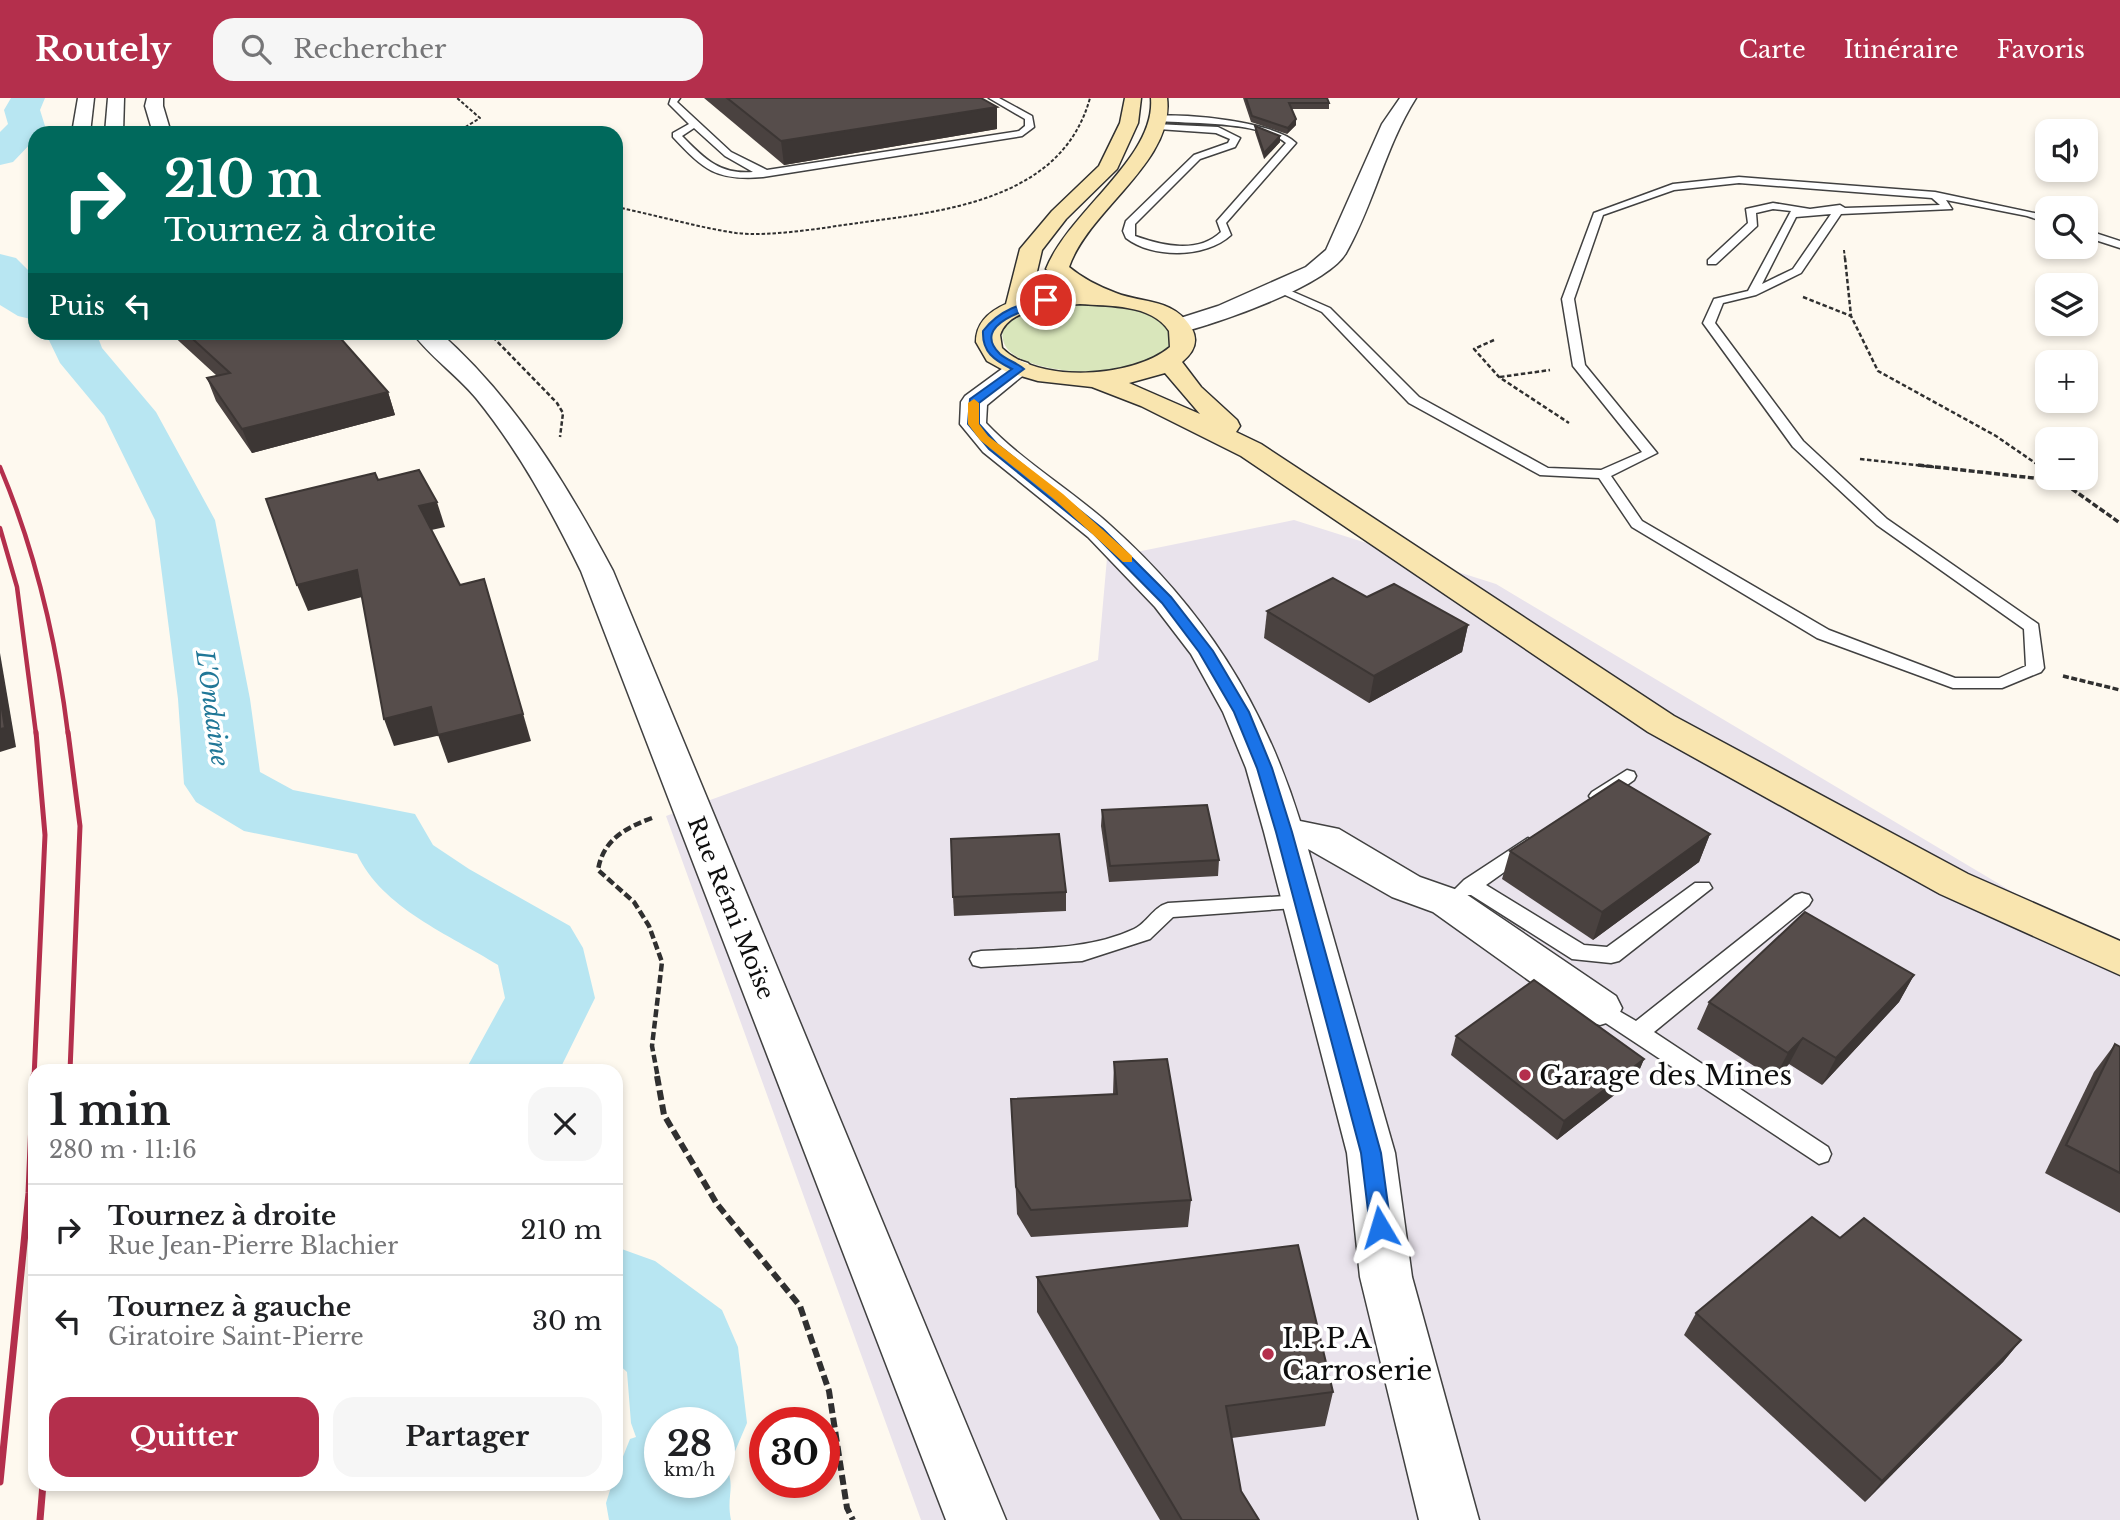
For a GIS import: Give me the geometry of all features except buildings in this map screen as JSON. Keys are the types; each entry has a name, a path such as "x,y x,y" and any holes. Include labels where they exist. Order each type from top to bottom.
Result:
{"main road":[{"path":"1017,308 1031,249 1059,215 1107,169 1129,123 1133,98"},
{"path":"1114,299 1080,297 1046,300 1017,308 998,318 988,331 988,344 998,358 1019,369 1054,377 1094,379 1123,376 1169,361 1181,350 1184,338 1171,320 1073,282 1057,269 1061,250 1110,195 1159,114"},
{"path":"1169,361 1192,392 1251,450"},
{"path":"1094,379 1150,400 1251,450 1661,724 1954,884 2120,959"}],"street":[{"path":"82,126 86,98"},
{"path":"114,126 116,98"},
{"path":"155,98 153,106 160,126"},
{"path":"1171,320 1226,311 1314,272 1335,253 1391,124 1408,98"},
{"name":"Rue Rémi Moïse","path":"432,340 476,381 523,439 560,496 597,571 976,1520"},
{"path":"1019,369 974,402 973,424 993,446 1059,497 1124,556 1166,600 1206,651 1241,712 1265,768 1371,1153 1386,1277 1448,1520"},
{"path":"1284,832 1325,838 1406,887 1460,894 1600,1008"}],"lane":[{"path":"676,98 671,102 734,158 756,171 768,173"},
{"path":"695,124 676,135 714,173 740,177 1022,133 1030,127 1029,118 993,98"},
{"path":"1159,114 1259,129 1285,136 1291,143 1221,223 1227,233 1222,240 1195,248 1157,247 1131,238 1128,231 1130,223 1197,157 1232,145 1235,138 1218,130 1159,114"},
{"path":"1267,293 1326,310 1414,400 1545,472 1602,474 1650,453 1579,366 1568,299 1599,213 1673,187 1739,180 1935,195 2035,215"},
{"path":"1752,293 1792,214 1840,208 1910,211 1948,207 1935,195"},
{"path":"1712,262 1753,224 1750,211 1773,206 1813,212"},
{"path":"1602,474 1637,524 1823,634 1953,684 2002,683 2035,668 2032,626 1882,522 1798,444 1709,323 1718,301 1752,293 1797,271 1840,208"},
{"path":"2098,238 2120,246"},
{"path":"1582,807 1627,776"},
{"path":"1549,831 1460,894 1580,953 1611,955 1702,888"},
{"path":"1637,1033 1802,900"},
{"path":"981,959 1082,953 1143,934 1168,910 1302,902"},
{"path":"1600,1008 1819,1154"}],"path":[{"path":"457,98 480,118 467,126"},
{"path":"623,208 738,233 816,229 938,212 981,202 1009,190 1035,173 1056,154 1083,123 1090,98"},
{"path":"1840,208 1852,316 1878,371 1996,436 2035,463"},
{"path":"496,340 563,413 559,449"},
{"path":"1494,340 1474,348 1499,377 1569,423"},
{"path":"1499,377 1579,366"},
{"path":"1798,444 1876,463 2035,477"},
{"path":"2074,490 2120,523"},
{"path":"2035,668 2120,690"},
{"path":"690,805 647,819 606,843 599,858 598,870 634,902 649,926 662,962 652,1046 664,1115 717,1204 800,1306 829,1391 847,1508 853,1520"}],"shaded area":[{"path":"1294,520 1496,584 2120,956 2120,1520 921,1520 666,816 1098,660 1107,558"}],"green space":[{"path":"1081,302 1122,308 1156,317 1167,325 1172,335 1168,347 1156,358 1140,366 1098,372 1036,365 1018,357 1006,346 1003,330 1019,315 1046,307"}],"waterway":[{"name":"L'Ondaine","path":"0,154 27,126 22,110 28,98"},
{"name":"L'Ondaine","path":"0,268 9,274 8,290 28,302"},
{"name":"L'Ondaine","path":"75,340 78,352 129,412 185,520 214,699 223,784 272,813 387,833 402,863 439,890 539,948 550,998 516,1064"},
{"path":"623,1301 682,1347 688,1407"},
{"path":"668,1498 670,1520"}],"railway":[{"path":"0,467 24,531 43,598 58,666 68,734"},
{"path":"0,528 17,587 36,734"},
{"path":"35,1064 45,835 36,732"},
{"path":"68,732 80,826 70,1064"},
{"path":"0,1482 28,1203"},
{"path":"40,1520 42,1491"}],"slow traffic":[{"path":"974,403 973,424 984,438 1059,497 1127,559"}],"place":[{"name":"Garage des Mines","path":"1525,1075"},
{"name":"I.P.P.A Carroserie","path":"1268,1354"}],"route":[{"path":"1046,300 1017,308 998,318 988,331 988,344 998,358 1019,369 974,402 973,424 993,446 1099,531 1166,600 1206,651 1241,712 1265,768 1284,832 1371,1153 1380,1227"}]}
